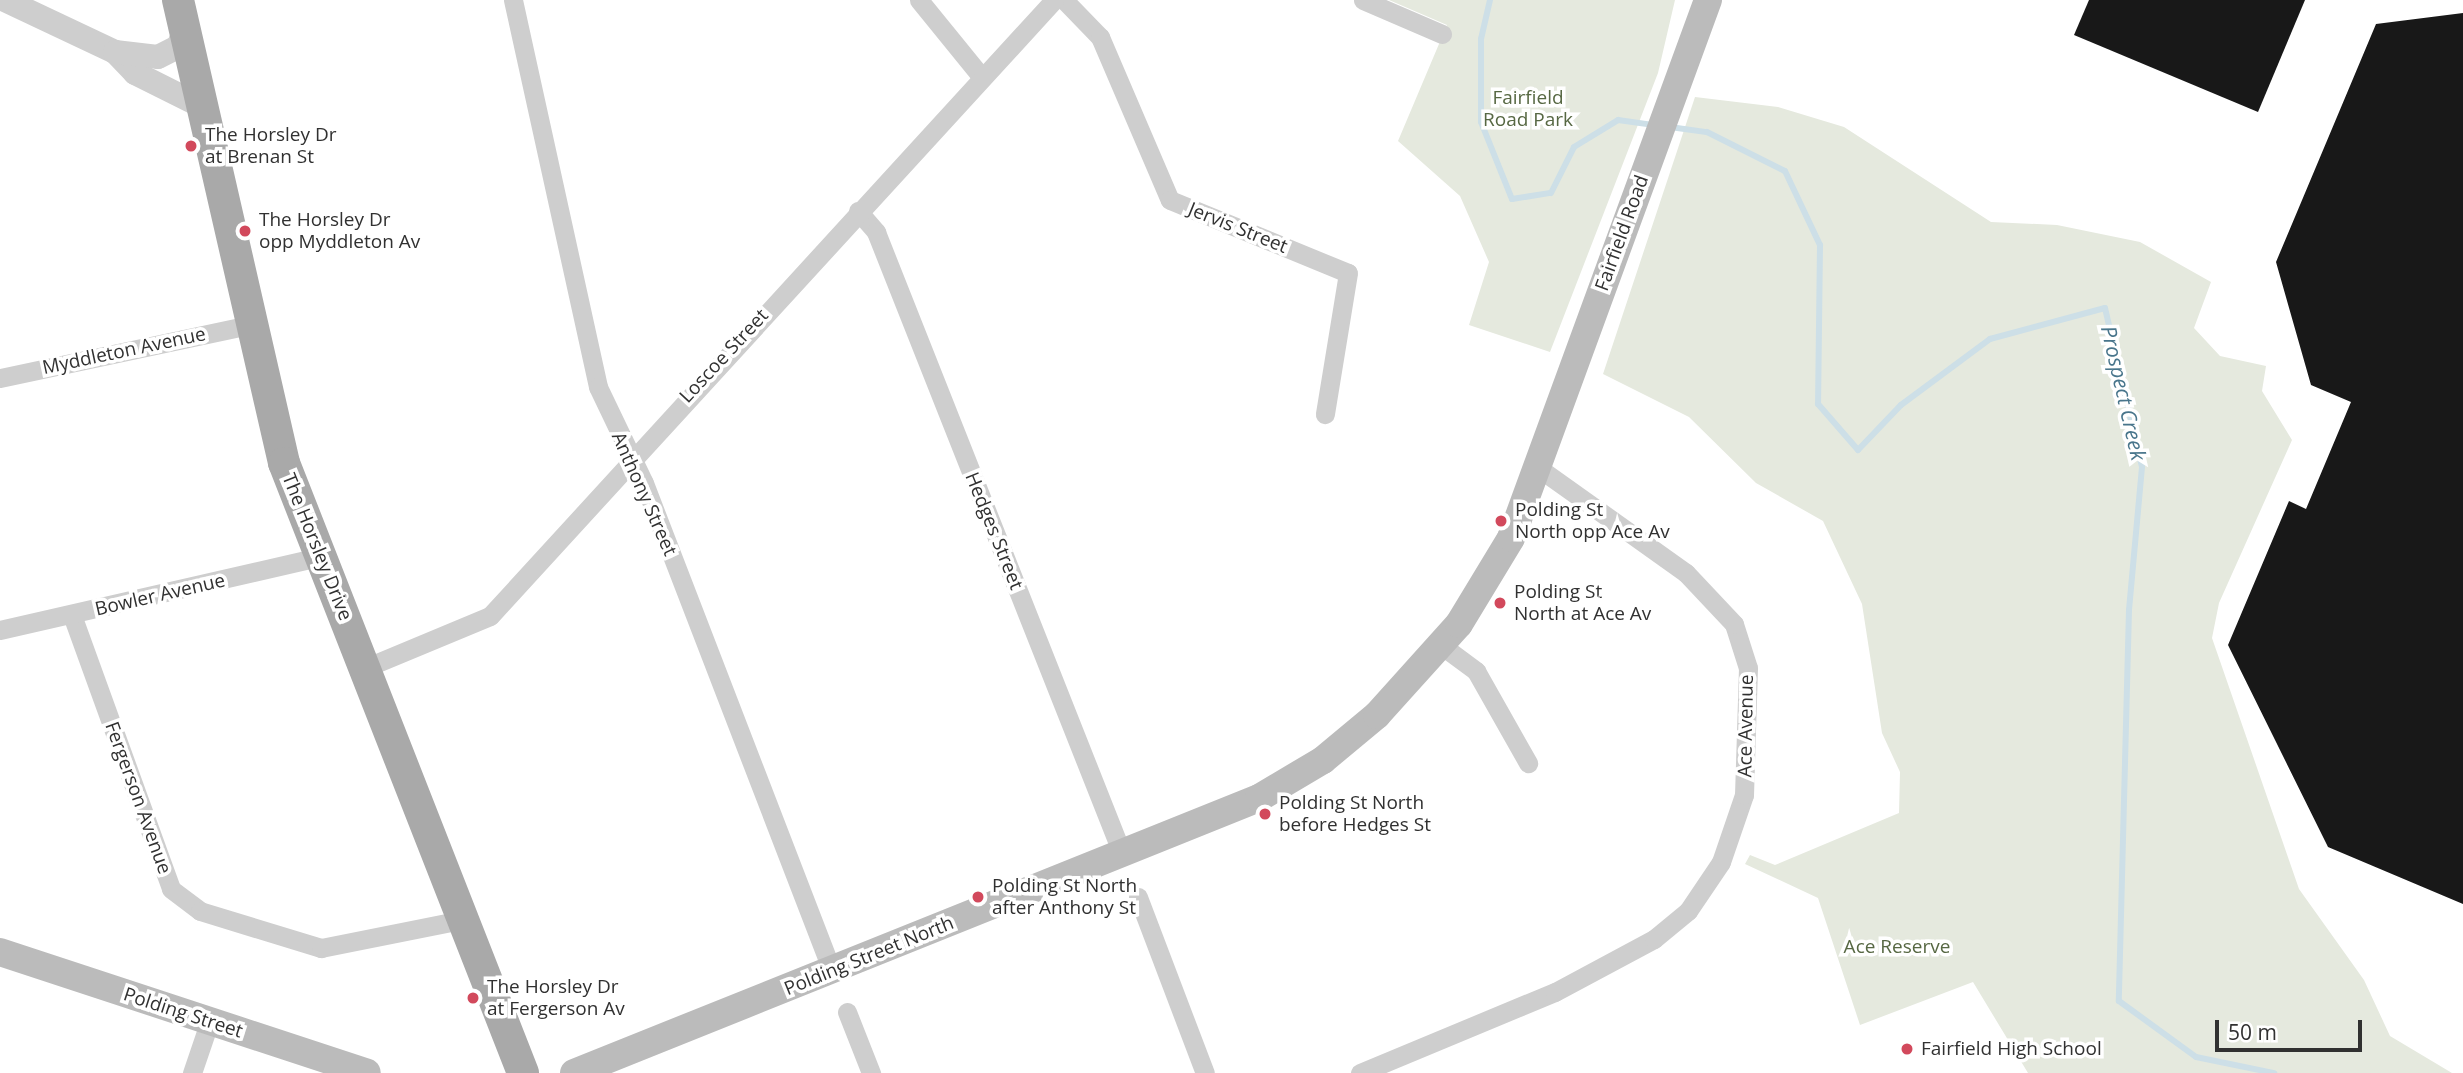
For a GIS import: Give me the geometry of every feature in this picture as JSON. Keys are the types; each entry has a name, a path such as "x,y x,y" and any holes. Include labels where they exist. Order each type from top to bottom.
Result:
{"main road":[{"name":"Fairfield Road","path":"1539,468 1639,184 1708,0"},
{"name":"The Horsley Drive","path":"182,15 249,325 278,443 461,920 523,1073"},
{"name":"Polding Street North","path":"574,1073 1123,856 1259,798 1323,760 1385,708 1441,645 1505,550 1539,468"},
{"name":"Polding Street","path":"0,952 367,1073"},
{"path":"625,1073 660,1039"}],"street":[{"path":"5,0 115,52 158,57 178,47 182,15"},
{"name":"Anthony Street","path":"513,0 598,387 832,971"},
{"path":"919,0 980,75"},
{"name":"Loscoe Street","path":"365,668 490,616 629,459 980,75 1054,0"},
{"name":"Jervis Street","path":"1064,0 1100,37 1170,200 1348,273 1325,414"},
{"path":"1363,0 1442,34"},
{"path":"115,52 135,73 201,106"},
{"name":"Hedges Street","path":"858,211 876,232 1123,856"},
{"name":"Myddleton Avenue","path":"0,378 249,325"},
{"name":"Ace Avenue","path":"1360,1073 1555,992 1654,939 1688,911 1721,862 1744,794 1748,668 1734,624 1686,573 1539,468"},
{"name":"Bowler Avenue","path":"0,630 320,556"},
{"name":"Fergerson Avenue","path":"72,615 171,889 200,911 321,948 461,920"},
{"path":"1441,645 1476,671 1528,763"},
{"path":"1138,897 1205,1073"},
{"path":"847,1012 871,1073"},
{"path":"192,1073 209,1023"}],"green space":[{"name":"Fairfield Road Park","path":"1389,0 1675,0 1658,73 1550,352 1469,325 1489,262 1460,196 1398,141 1447,25"},
{"name":"Ace Reserve","path":"1695,97 1778,107 1844,127 1991,222 2057,225 2140,242 2211,282 2194,328 2220,356 2266,366 2262,391 2292,440 2219,603 2212,638 2299,889 2364,980 2390,1036 2452,1073 2028,1073 1973,982 1860,1025 1818,898 1745,864 1750,855 1775,865 1899,813 1900,772 1882,733 1862,604 1823,521 1756,483 1689,417 1603,374"}],"building":[{"path":"2089,0 2305,0 2258,112 2074,35"},
{"path":"2463,13 2463,904 2328,847 2228,645 2289,501 2306,509 2351,402 2311,385 2276,262 2376,24"}],"waterway":[{"name":"Prospect Creek","path":"1490,0 1481,39 1481,122 1512,199 1551,193 1574,147 1618,120 1653,125"},
{"name":"Prospect Creek","path":"1670,127 1707,132 1785,171 1820,245 1818,404 1858,450 1901,405 1990,339 2105,308 2142,467 2129,610 2119,1001 2196,1057 2274,1073"}],"place":[{"name":"The Horsley Dr at Brenan St","path":"191,146"},
{"name":"The Horsley Dr opp Myddleton Av","path":"245,231"},
{"name":"Polding St North opp Ace Av","path":"1501,521"},
{"name":"Polding St North at Ace Av","path":"1500,603"},
{"name":"Polding St North before Hedges St","path":"1265,814"},
{"name":"Polding St North after Anthony St","path":"978,897"},
{"name":"The Horsley Dr at Fergerson Av","path":"473,998"},
{"name":"Fairfield High School","path":"1907,1049"}]}
